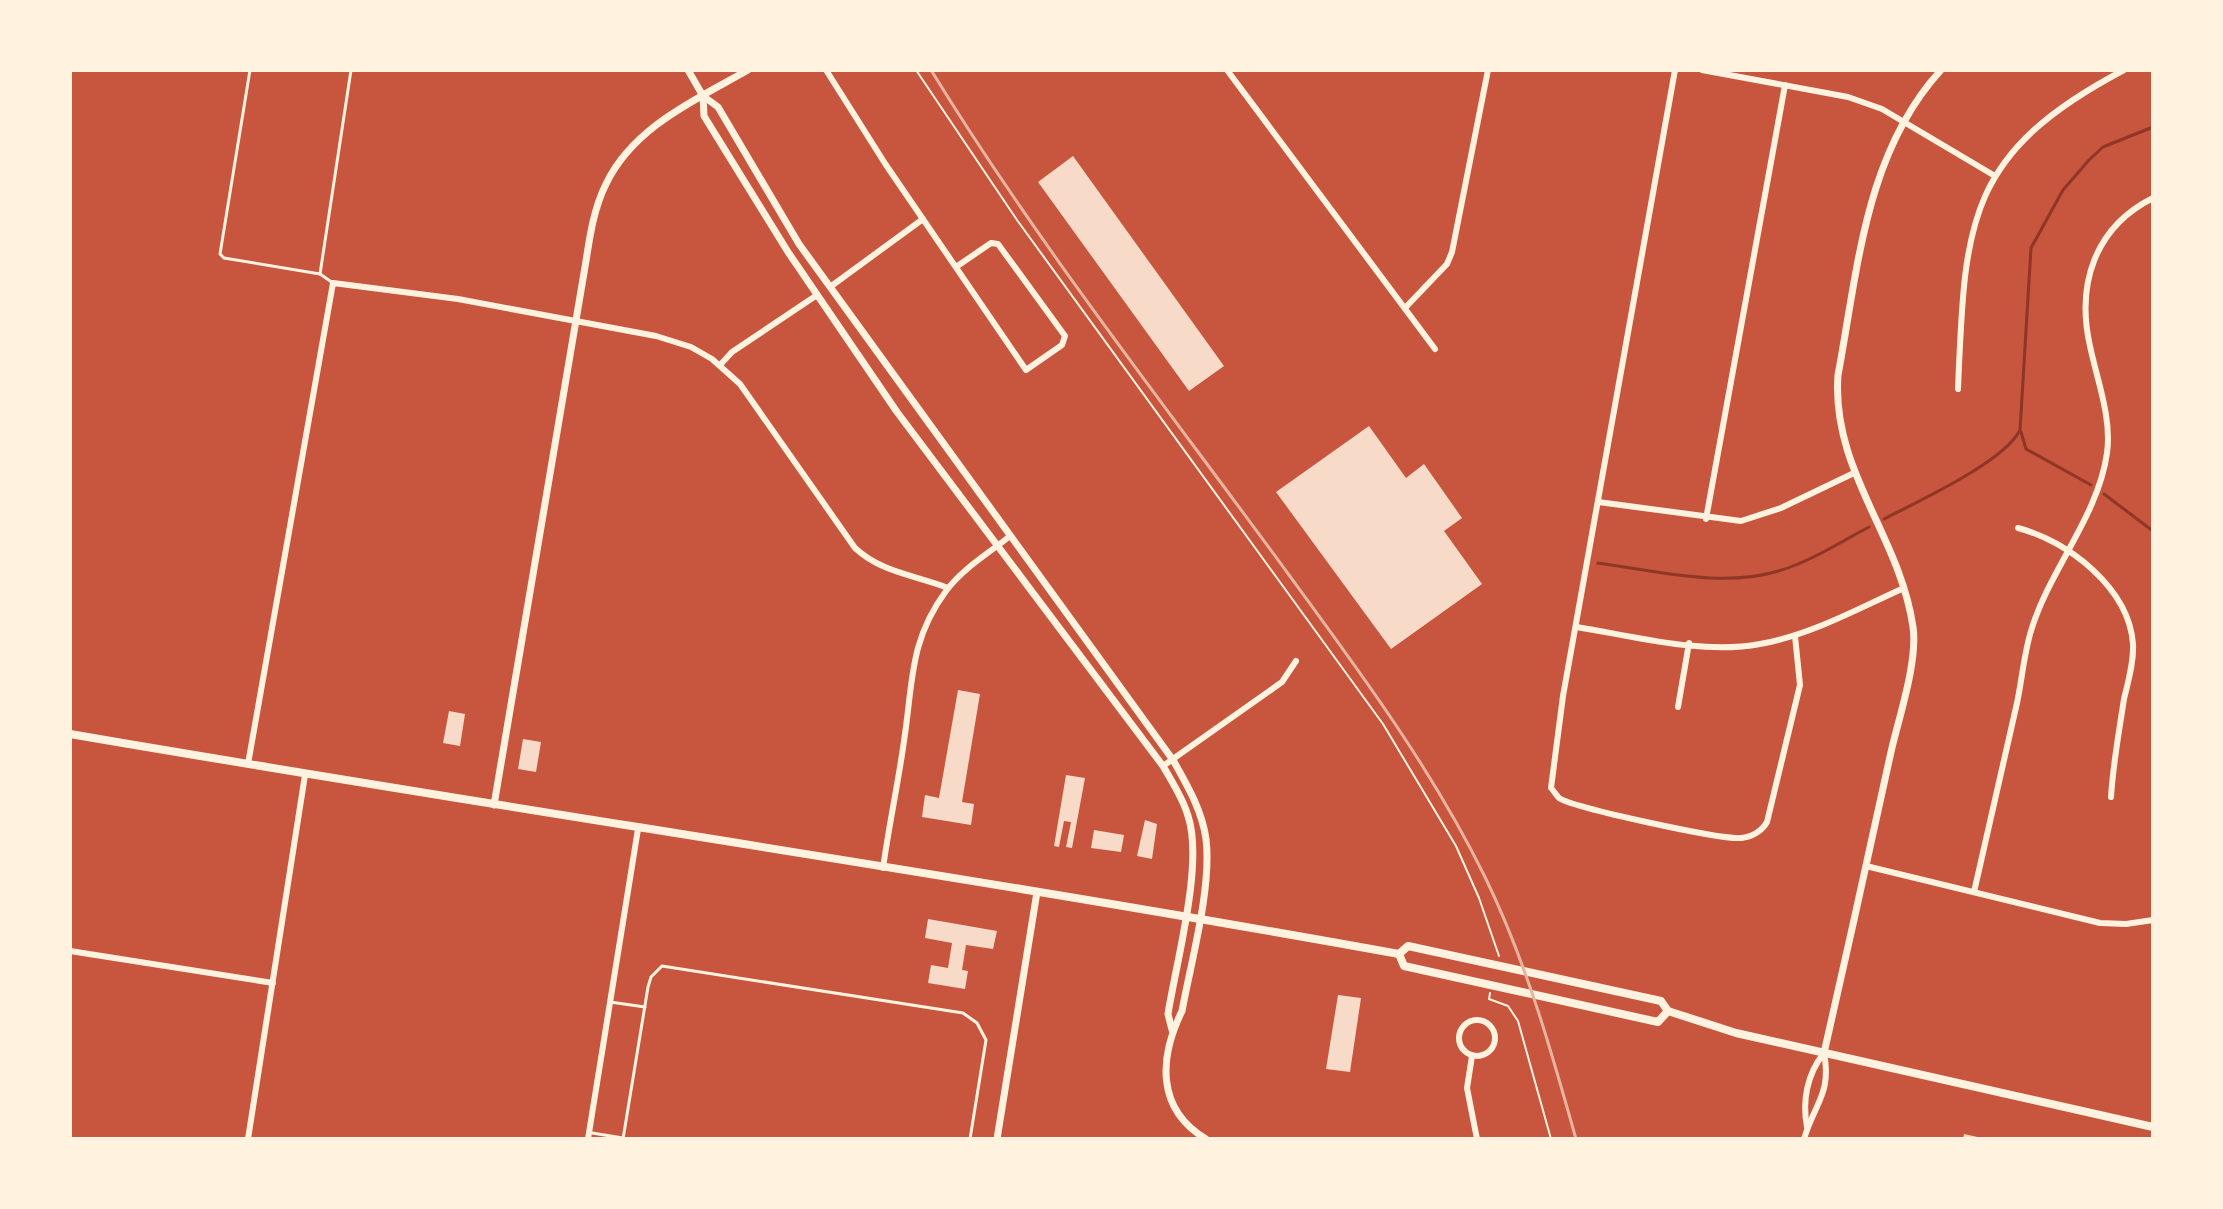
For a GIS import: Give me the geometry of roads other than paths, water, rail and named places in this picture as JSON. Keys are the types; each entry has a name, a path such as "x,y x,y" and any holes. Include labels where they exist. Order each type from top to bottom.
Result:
{"main road":[{"path":"70,734 305,775 1199,918 1399,954"},
{"path":"1399,954 1408,946 1498,962 1661,1001 1668,1011 1736,1033 2153,1127"},
{"path":"1399,954 1404,966 1658,1022 1668,1011"}],"street":[{"path":"688,70 703,96 718,107 799,244 1173,760 1201,817 1206,837 1199,918 1182,1011 1172,1031 1166,1064 1167,1091 1178,1117 1206,1139"},
{"path":"494,805 593,219 605,184 648,131 748,70"},
{"path":"826,70 923,219 1026,370 1062,345 1065,336 998,244 991,243 956,267"},
{"path":"1227,70 1435,349"},
{"path":"1405,308 1447,264 1452,252 1488,70"},
{"path":"1675,70 1552,763 1551,788 1558,797 1607,812 1741,838 1764,827 1800,685 1795,636"},
{"path":"1702,70 1848,97 1902,120 1995,176"},
{"path":"1804,1139 1807,1127 1818,1110 1828,1074 1824,1053 1866,866 1913,630 1904,588 1854,473 1838,418 1838,375 1869,212 1889,146 1902,120 1941,70"},
{"path":"1958,389 1967,250 1973,221 1995,176 2014,149 2052,112 2124,70"},
{"path":"1706,519 1785,85"},
{"path":"703,96 704,116 817,295 897,412 1163,766 1182,799 1193,840 1168,1014 1172,1031"},
{"path":"1974,892 2031,631 2068,547 2094,498 2107,452 2107,427 2089,341 2087,278 2100,244 2111,230 2125,216 2153,198"},
{"path":"720,365 732,352 830,287 923,219"},
{"path":"248,764 333,283 456,299 668,338 702,353 740,384 855,548 884,569 948,588"},
{"path":"1598,502 1706,519 1752,519 1854,473"},
{"path":"2018,528 2068,547 2089,566 2117,602 2130,627 2133,645 2111,797"},
{"path":"883,868 904,741 913,657 927,621 948,588 1010,536"},
{"path":"1576,627 1689,643 1757,645 1795,636 1904,588"},
{"path":"1678,707 1689,643"},
{"path":"1163,766 1282,682 1296,661"},
{"path":"248,1139 305,775"},
{"path":"589,1136 638,829"},
{"path":"1866,866 2100,923 2153,920"},
{"path":"997,1139 1037,892"},
{"path":"70,951 273,983"},
{"path":"1478,1020 1491,1027 1494,1042 1486,1054 1472,1056 1460,1046 1459,1035 1464,1026 1478,1020"},
{"path":"1807,1127 1803,1107 1813,1066 1824,1053"},
{"path":"1472,1056 1467,1088 1477,1139"}],"lane":[{"path":"250,70 220,254 224,258 320,274 333,283"},
{"path":"320,274 351,70"},
{"path":"589,1136 623,1138 651,977 662,966 963,1013 977,1023 986,1040 970,1139"},
{"path":"610,1002 645,1007"}],"waterway":[{"path":"1884,519 1979,467 1997,455 2020,430 2031,248 2063,190 2089,160 2103,147 2153,127"},
{"path":"2021,432 2026,449 2091,485"},
{"path":"2104,494 2153,531"},
{"path":"1598,563 1673,575 1749,577 1798,564 1869,527"}],"railway":[{"path":"931,70 1015,200 1342,648 1442,798 1485,877 1513,941 1547,1039 1576,1139"}]}
